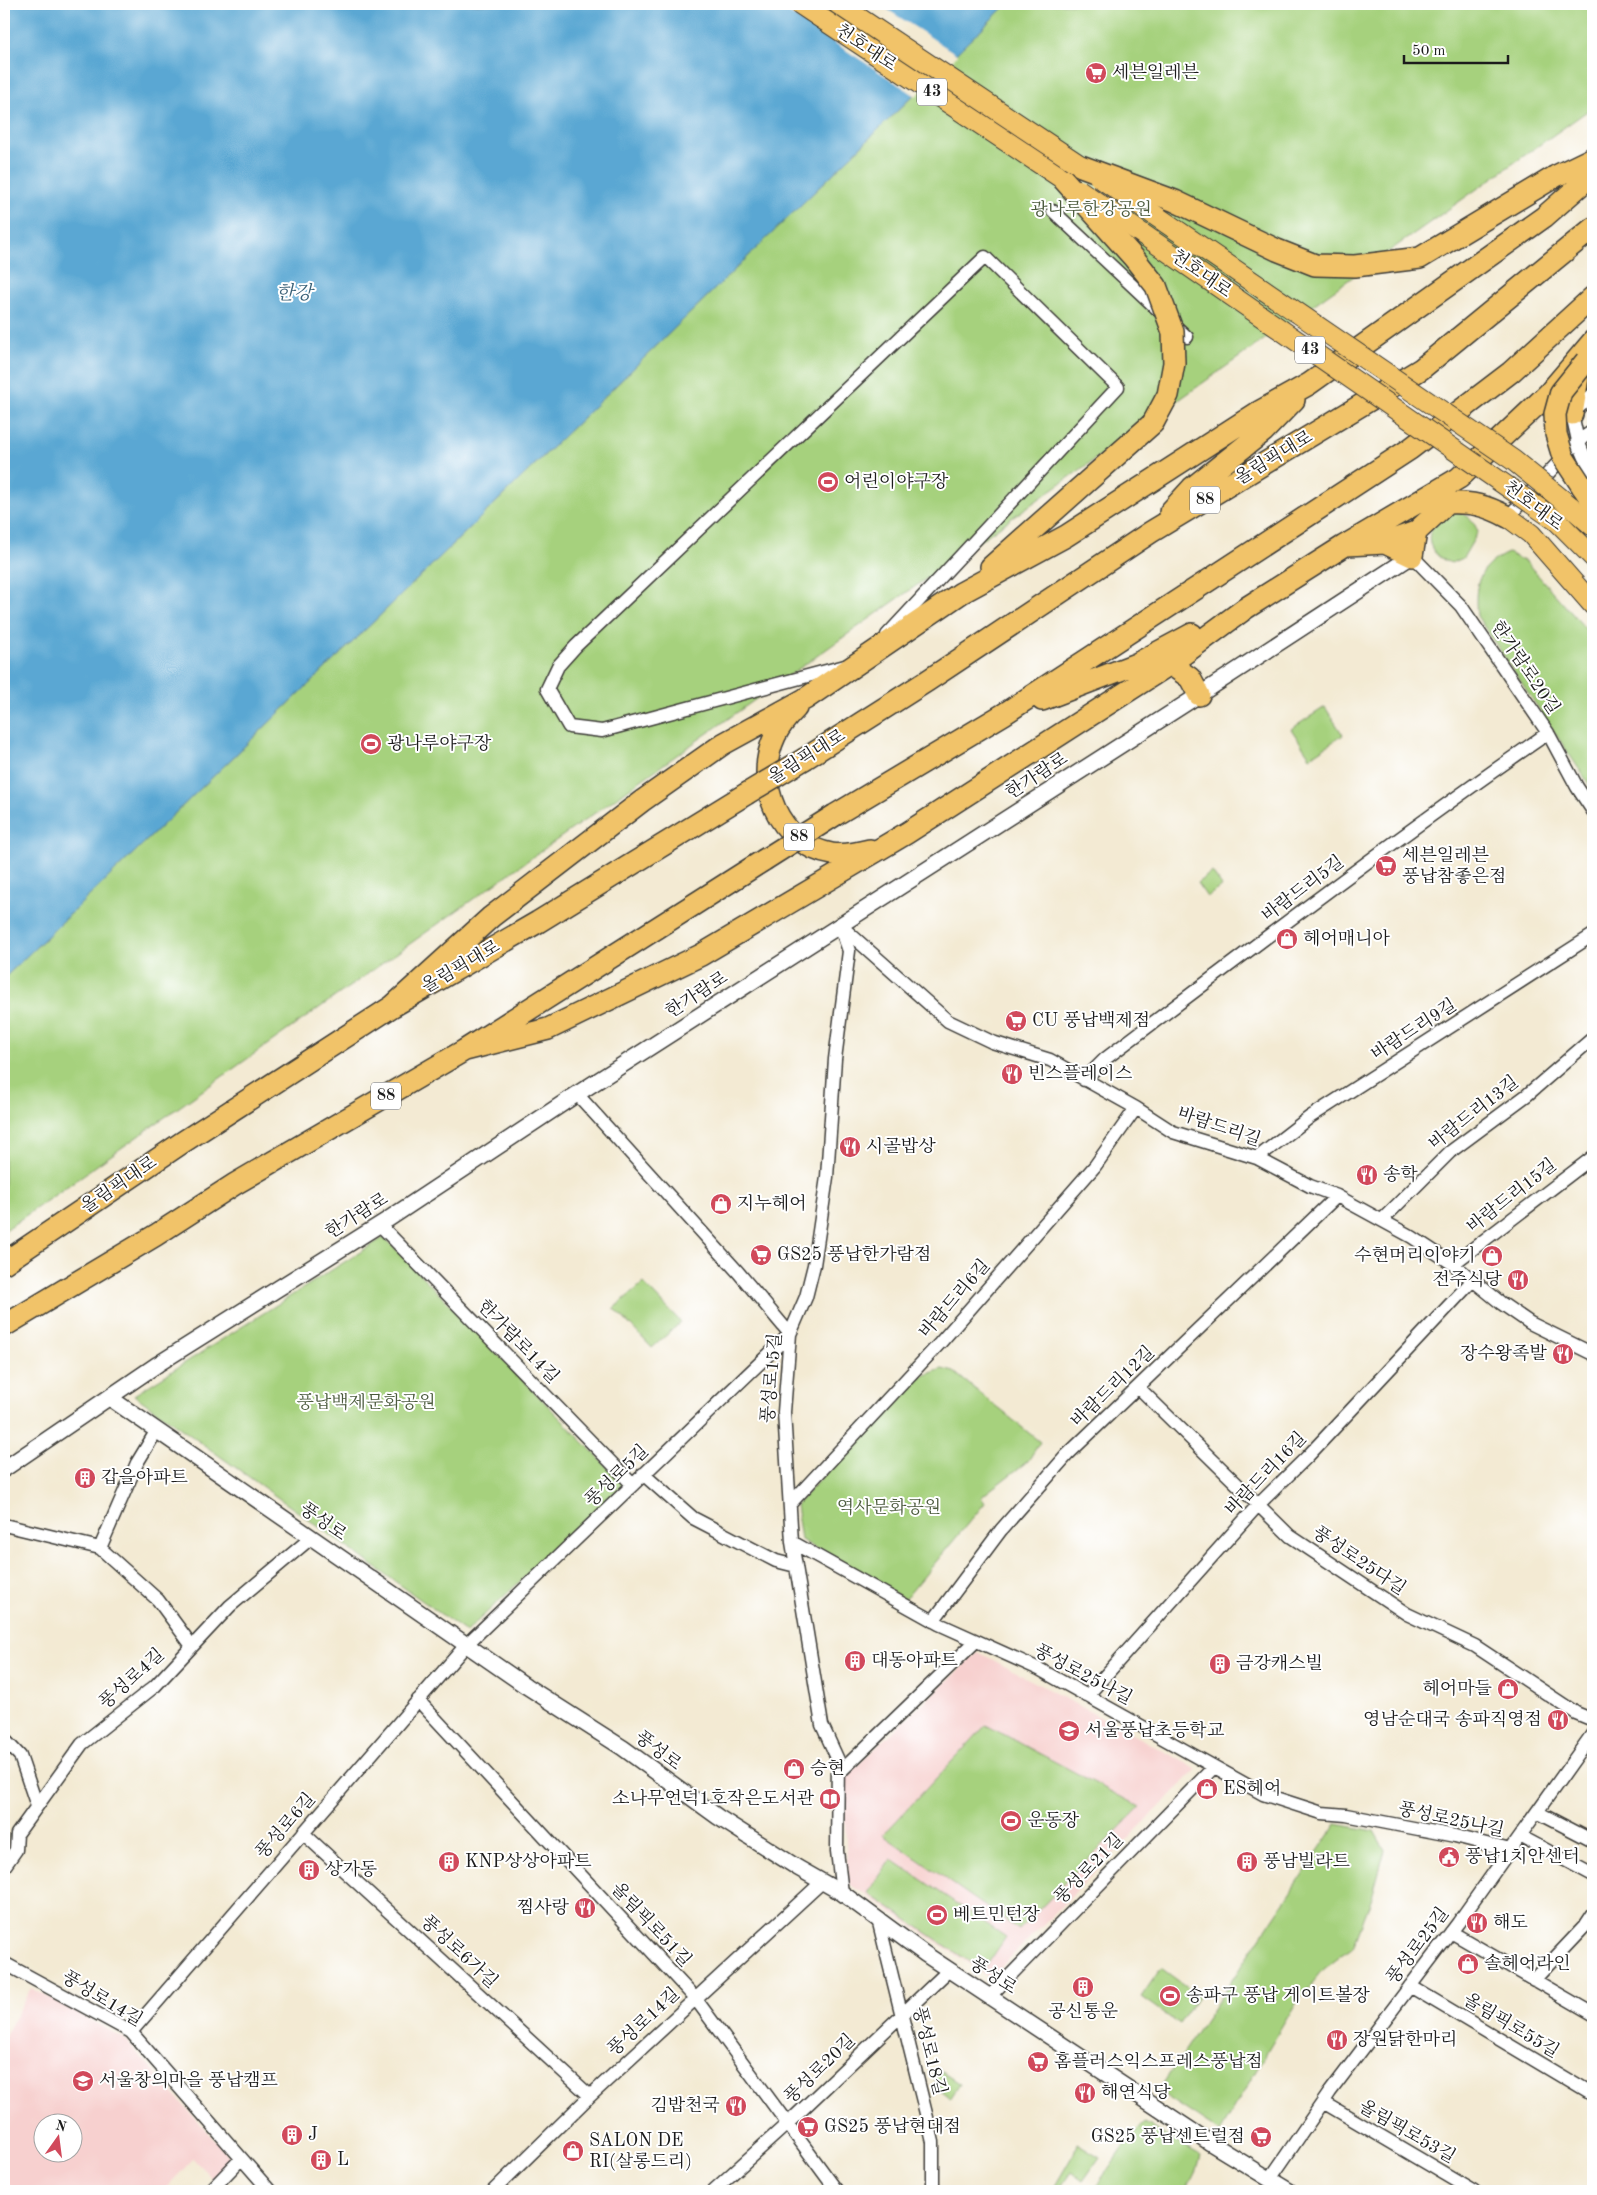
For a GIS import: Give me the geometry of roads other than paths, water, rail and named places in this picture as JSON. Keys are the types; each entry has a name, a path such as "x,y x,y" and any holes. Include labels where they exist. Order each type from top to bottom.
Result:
{"highway":[{"path":"1081,166 1175,201 1277,250 1316,265 1355,266 1420,258 1556,176 1593,158"},
{"path":"394,1006 491,916 642,801 723,744 805,698 961,593 1066,536 1257,413 1309,384 1544,217 1593,174"},
{"path":"961,593 1153,423 1168,395 1174,363 1173,332 1156,286 1134,258 1063,179"},
{"name":"올림픽대로","path":"4,1262 175,1147 394,1006 538,922 806,758 927,681 1151,532 1421,369 1593,228"},
{"name":"88","path":"4,1326 156,1235 235,1184 465,1050 835,815 1004,714 1410,449 1510,372 1593,297"},
{"path":"1572,414 1576,384 1589,352"},
{"path":"465,1050 548,1029 701,955 907,833 1170,664 1246,608 1344,546 1459,478 1548,394 1589,352"},
{"path":"1589,352 1560,392 1555,414 1556,434 1563,457 1590,488"},
{"path":"1151,532 1192,488 1264,431 1309,384"},
{"path":"1344,546 1385,543 1416,532 1447,502 1459,478"},
{"path":"1447,502 1471,502 1490,507 1508,517"},
{"path":"1385,543 1412,556 1416,532"},
{"path":"1004,714 1136,664 1197,631 1246,608"},
{"path":"1170,664 1190,678 1199,695"},
{"path":"805,698 775,736 769,755 769,792 773,808 779,819 800,840 815,849 832,854 853,854 870,850 907,833"}],"main road":[{"name":"천호대로","path":"800,4 1063,179 1556,521 1593,557"},
{"name":"천호대로","path":"838,4 1081,166 1513,460 1593,526"},
{"path":"1508,517 1531,534 1593,605"}],"street":[{"path":"1053,211 1187,337"},
{"path":"984,257 1118,386 863,659 602,731 569,727 547,689 558,666 576,646 984,257"},
{"path":"1590,488 1572,414 1593,394"},
{"path":"1508,517 1578,441 1593,431"},
{"name":"한가람로","path":"4,1469 158,1364 379,1224 577,1094 1412,556"},
{"name":"한가람로20길","path":"1412,556 1461,606 1548,733 1577,787 1593,811"},
{"name":"바람드리5길","path":"1084,1080 1105,1059 1303,910 1465,790 1548,733"},
{"name":"바람드리길","path":"840,925 948,1021 992,1042 1050,1060 1136,1108 1174,1132 1257,1158 1310,1186 1337,1196 1412,1237 1453,1264 1530,1323 1593,1354"},
{"name":"풍성로15길","path":"840,925 849,951 835,1059 827,1178 814,1265 806,1297 790,1334 784,1412 792,1542 822,1724 838,1760 837,1850 842,1893"},
{"name":"바람드리9길","path":"1257,1158 1310,1117 1593,935"},
{"name":"바람드리13길","path":"1382,1220 1450,1152 1527,1095 1593,1038"},
{"path":"577,1094 738,1272 790,1334"},
{"name":"바람드리6길","path":"790,1504 966,1313 1095,1166 1136,1108"},
{"name":"바람드리15길","path":"1453,1264 1593,1157"},
{"name":"바람드리12길","path":"933,1621 1001,1530 1067,1455 1337,1196"},
{"name":"한가람로14길","path":"379,1224 633,1486"},
{"name":"바람드리16길","path":"1087,1696 1258,1504 1307,1456 1472,1280"},
{"name":"풍성로5길","path":"467,1644 790,1334"},
{"name":"풍성로25다길","path":"1138,1387 1290,1536 1407,1614 1475,1646 1576,1713 1593,1720"},
{"name":"풍성로","path":"110,1398 526,1686 623,1748 718,1817 842,1893 949,1970 1277,2187"},
{"path":"100,1548 137,1463 157,1430"},
{"path":"643,1474 693,1518 776,1561 796,1566"},
{"path":"4,1524 100,1548 158,1600 192,1646"},
{"name":"풍성로4길","path":"4,1867 16,1850 17,1834 82,1744 155,1686 230,1606 311,1538"},
{"name":"풍성로25나길","path":"792,1542 933,1621 1039,1669 1263,1794 1322,1813 1346,1814 1455,1836 1510,1850"},
{"path":"838,1774 976,1641"},
{"name":"풍성로6길","path":"131,2032 467,1644"},
{"name":"올림픽로51길","path":"418,1700 696,1998 837,2191"},
{"name":"풍성로25길","path":"1277,2187 1322,2102 1451,1932 1593,1734"},
{"path":"4,1739 20,1756 37,1806"},
{"name":"풍성로21길","path":"990,1996 1214,1767"},
{"path":"1537,1812 1593,1841"},
{"name":"풍성로6가길","path":"303,1833 590,2096"},
{"path":"1520,1836 1593,1875"},
{"name":"풍성로14길","path":"493,2191 590,2096 822,1882"},
{"path":"1534,1980 1593,1914"},
{"name":"풍성로18길","path":"878,1919 933,2142 933,2187 930,2191"},
{"path":"1451,1932 1593,2014"},
{"name":"풍성로14길","path":"4,1963 131,2032 270,2191"},
{"name":"풍성로20길","path":"713,2191 788,2124 949,1970"},
{"name":"올림픽로55길","path":"1410,1986 1593,2096"},
{"name":"올림픽로53길","path":"1322,2102 1474,2191"},
{"path":"210,2191 241,2158"}],"water":[{"name":"한강","path":"4,4 1007,4 361,634 4,978"}],"place":[{"name":"세븐일레븐","path":"1096,73"},
{"name":"어린이야구장","path":"828,482"},
{"name":"광나루야구장","path":"371,744"},
{"name":"세븐일레븐 풍납참좋은점","path":"1386,866"},
{"name":"헤어매니아","path":"1287,939"},
{"name":"CU 풍납백제점","path":"1016,1021"},
{"name":"빈스플레이스","path":"1012,1074"},
{"name":"시골밥상","path":"850,1147"},
{"name":"송학","path":"1367,1175"},
{"name":"지누헤어","path":"721,1204"},
{"name":"GS25 풍납한가람점","path":"761,1255"},
{"name":"수현머리이야기","path":"1492,1256"},
{"name":"전주식당","path":"1518,1280"},
{"name":"장수왕족발","path":"1563,1354"},
{"name":"갑을아파트","path":"85,1478"},
{"name":"대동아파트","path":"855,1661"},
{"name":"금강캐스빌","path":"1220,1664"},
{"name":"헤어마들","path":"1508,1689"},
{"name":"영남순대국 송파직영점","path":"1558,1720"},
{"name":"서울풍납초등학교","path":"1069,1731"},
{"name":"승현","path":"794,1769"},
{"name":"ES헤어","path":"1207,1789"},
{"name":"소나무언덕1호작은도서관","path":"830,1799"},
{"name":"운동장","path":"1011,1821"},
{"name":"풍납1치안센터","path":"1449,1857"},
{"name":"KNP상상아파트","path":"449,1862"},
{"name":"풍남빌라트","path":"1247,1862"},
{"name":"상가동","path":"309,1870"},
{"name":"찜사랑","path":"585,1908"},
{"name":"베트민턴장","path":"937,1915"},
{"name":"해도","path":"1477,1923"},
{"name":"솔헤어라인","path":"1468,1964"},
{"name":"공신통운","path":"1083,1987"},
{"name":"송파구 풍납 게이트볼장","path":"1170,1996"},
{"name":"장원닭한마리","path":"1337,2040"},
{"name":"홈플러스익스프레스풍납점","path":"1038,2062"},
{"name":"서울창의마을 풍납캠프","path":"83,2081"},
{"name":"해연식당","path":"1085,2093"},
{"name":"김밥천국","path":"736,2106"},
{"name":"GS25 풍납현대점","path":"808,2127"},
{"name":"J","path":"292,2135"},
{"name":"GS25 풍납센트럴점","path":"1261,2137"},
{"name":"SALON DE RI(살롱드리)","path":"573,2151"},
{"name":"L","path":"321,2160"}],"park label":[{"name":"광나루한강공원","path":"1091,210"},
{"name":"풍납백제문화공원","path":"366,1403"},
{"name":"역사문화공원","path":"889,1508"}]}
